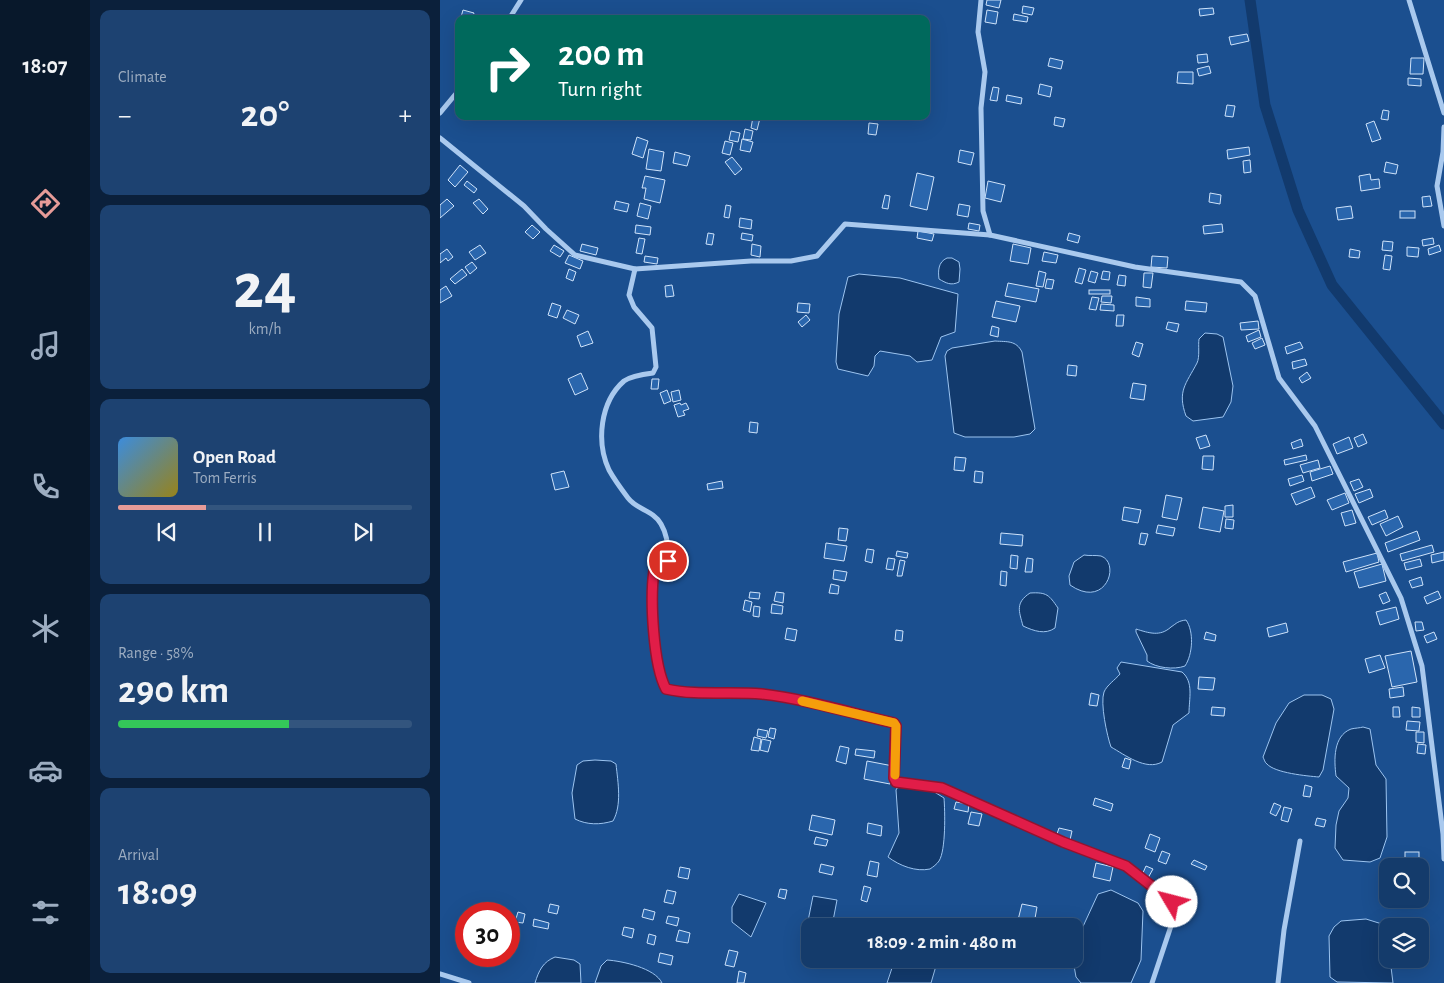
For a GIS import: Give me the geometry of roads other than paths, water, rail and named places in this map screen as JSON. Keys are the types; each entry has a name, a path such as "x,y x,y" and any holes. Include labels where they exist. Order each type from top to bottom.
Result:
{"street":[{"path":"512,15 521,0"},
{"path":"981,0 978,32 985,72 981,108 983,211 990,235"},
{"path":"1409,0 1444,113"},
{"path":"440,113 455,95"},
{"path":"1444,127 1443,152 1437,186 1444,226"},
{"path":"440,138 524,206 575,255 635,269 751,261 791,262 817,256 845,224 990,235 1135,267 1241,282 1255,296 1279,378 1315,426 1401,598 1422,666 1444,834 1444,859"},
{"path":"635,269 629,295 634,307 652,328 656,366 653,373 626,380 614,392 603,415 603,447 609,470 630,501 655,515 661,524 667,542 668,565 654,571 652,582 654,638 666,689 684,692 763,694 790,698 894,723 896,726 894,778 896,782 942,788 1063,842 1126,866 1172,902 1175,908 1174,917 1152,983"},
{"path":"1278,983 1284,930 1300,841"},
{"path":"440,974 469,983"}],"water":[{"path":"947,258 952,258 959,262 959,282 951,284 939,279 940,264"},
{"path":"859,274 900,278 958,294 955,332 941,337 932,360 917,362 910,356 880,351 875,356 874,366 868,376 838,369 836,362 839,314 848,277"},
{"path":"1205,333 1217,334 1223,337 1233,386 1231,402 1223,417 1193,421 1186,416 1182,400 1186,382 1198,360 1199,339"},
{"path":"995,341 1017,345 1022,352 1035,429 1030,434 1014,437 965,437 954,433 945,356 947,351 952,348"},
{"path":"1084,555 1101,556 1107,560 1110,567 1106,582 1101,589 1093,592 1082,591 1070,585 1069,576 1074,562"},
{"path":"1030,593 1047,595 1058,608 1055,628 1043,632 1023,626 1019,608 1022,600"},
{"path":"1186,620 1189,625 1192,643 1190,655 1185,666 1165,668 1147,661 1147,655 1136,629 1150,633 1159,633"},
{"path":"1121,662 1182,672 1186,676 1190,691 1189,713 1173,725 1162,762 1149,765 1129,758 1111,747 1104,720 1103,697 1107,687 1120,674 1117,668"},
{"path":"1304,695 1322,695 1331,699 1334,709 1323,770 1319,777 1277,770 1266,763 1263,757 1276,723 1289,703"},
{"path":"1363,727 1370,729 1376,765 1386,779 1387,837 1380,858 1370,862 1343,860 1335,848 1339,811 1348,798 1349,788 1336,776 1336,749 1341,737 1351,729"},
{"path":"583,761 611,761 616,764 618,786 618,808 613,821 598,824 575,819 572,793 577,765"},
{"path":"904,786 928,788 944,798 943,848 939,861 930,869 908,868 888,857 899,833 896,790"},
{"path":"1111,890 1138,903 1143,911 1141,960 1131,983 1081,983 1076,977 1074,968 1083,968 1083,926 1098,894"},
{"path":"739,894 766,903 751,937 732,922 732,907"},
{"path":"813,896 837,900 834,918 809,918"},
{"path":"1366,919 1379,923 1379,968 1391,968 1393,983 1337,982 1330,977 1329,936 1334,927 1341,921"},
{"path":"555,957 574,960 580,964 581,983 535,983 542,967 547,961"},
{"path":"607,960 645,969 653,973 662,983 595,983 601,966"},
{"path":"892,968 935,968 931,983 887,983"}],"waterway":[{"path":"1250,0 1265,105 1298,210 1332,285 1444,424"}]}
